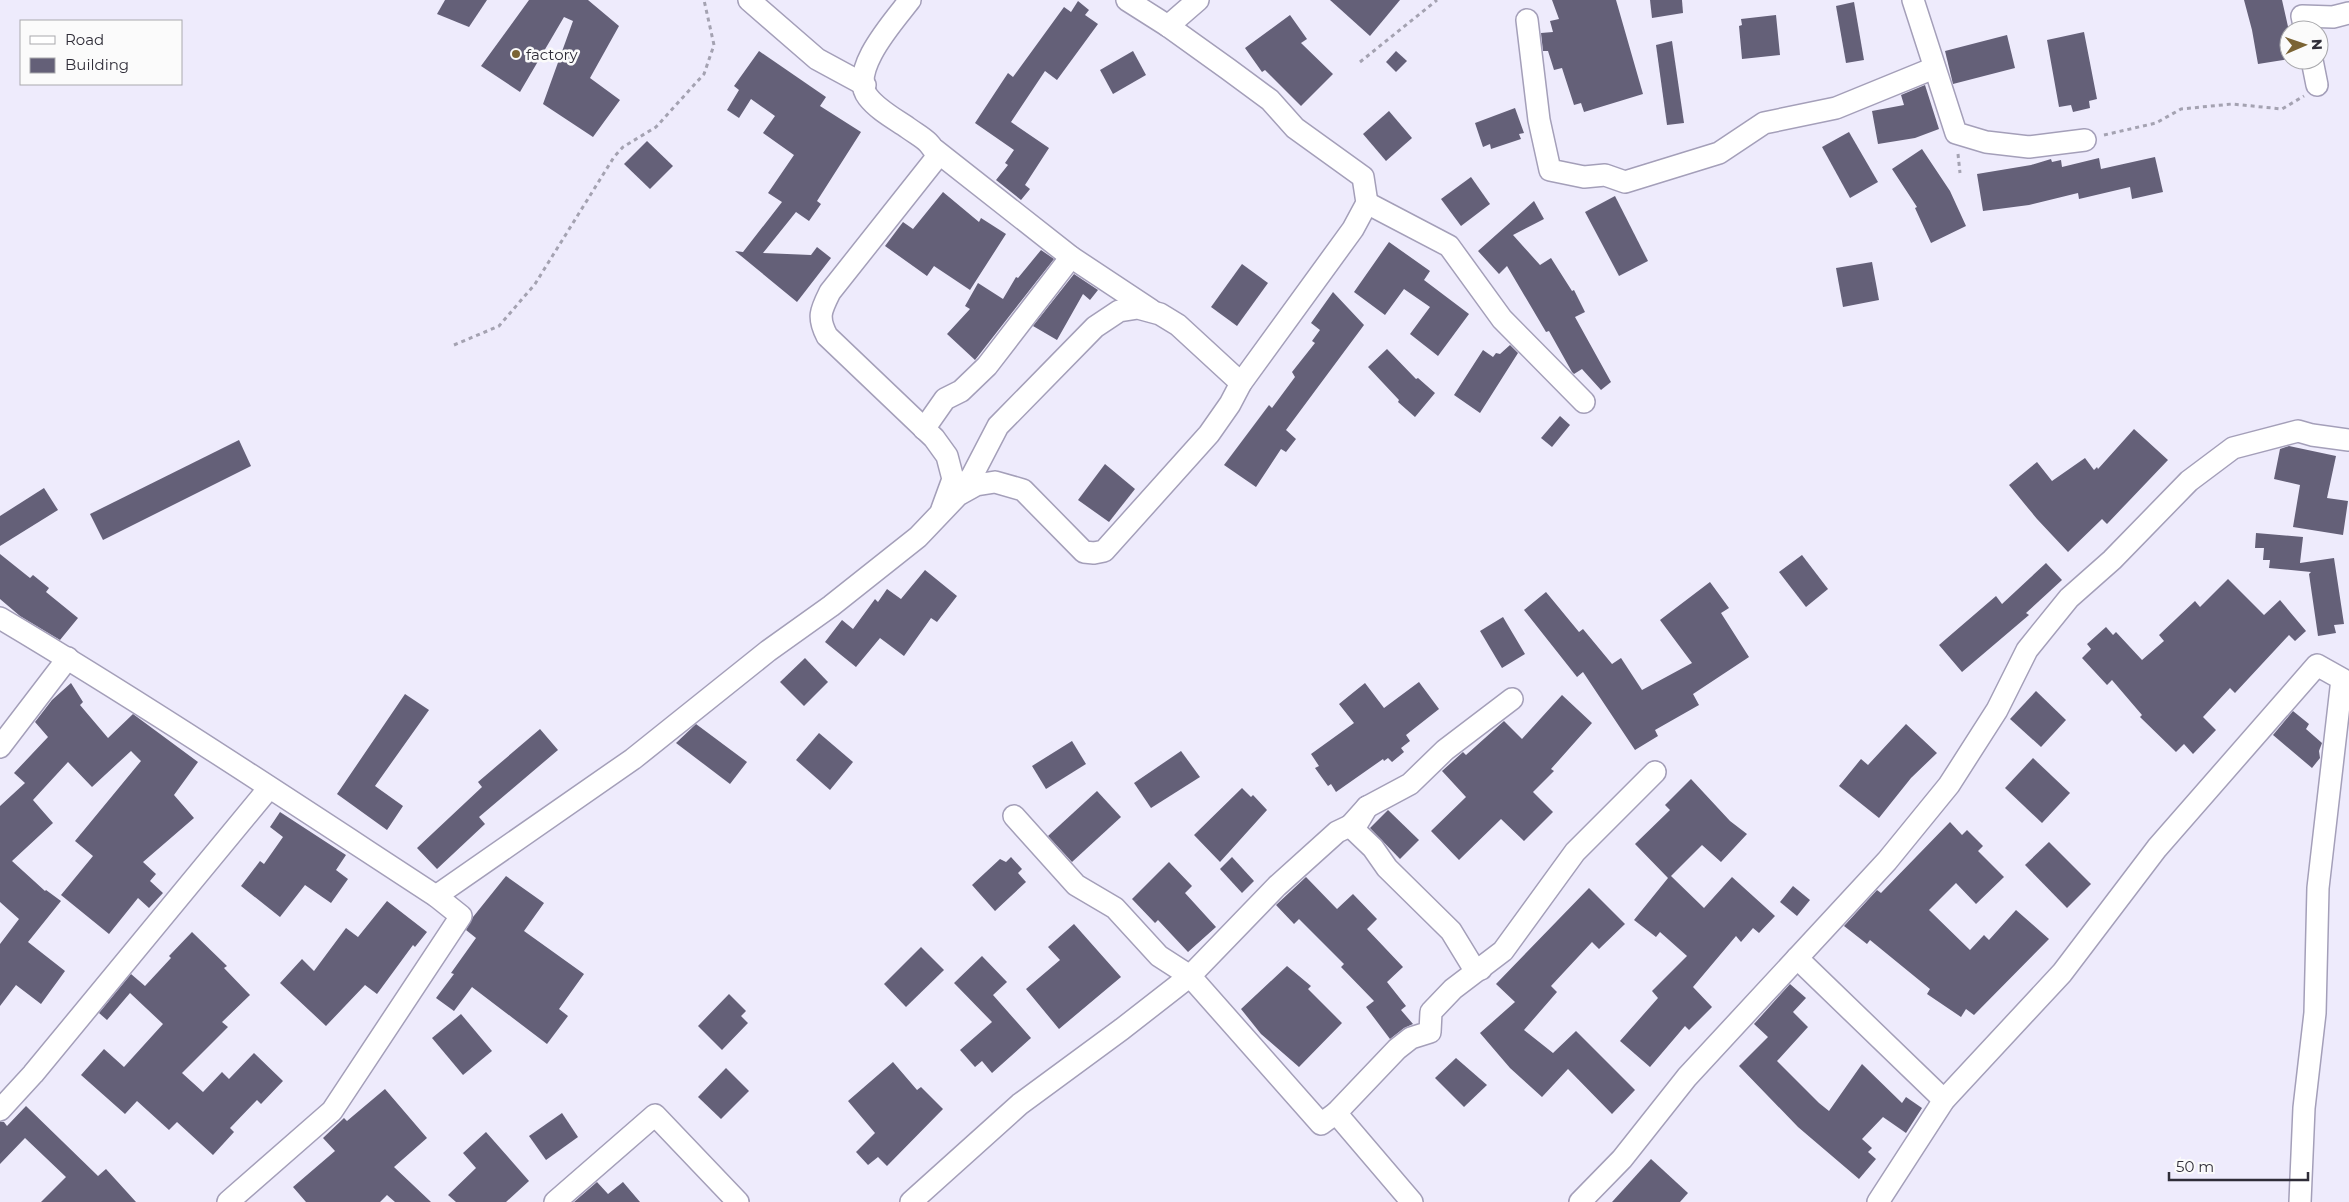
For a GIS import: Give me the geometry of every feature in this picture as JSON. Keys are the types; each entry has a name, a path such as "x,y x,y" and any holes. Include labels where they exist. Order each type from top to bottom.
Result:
{"street":[{"path":"749,0 817,59 865,85"},
{"path":"910,0 868,58 863,77 867,96 880,108 933,145 937,157 931,167 830,292 822,309 820,323 826,336 924,429 947,456 953,479 940,513"},
{"path":"958,495 976,485 995,482 1010,485 1023,490 1084,552 1094,554 1104,551 1209,434 1230,404 1241,383 1353,229 1367,203 1363,177 1295,128 1270,100 1168,26 1127,0"},
{"path":"1168,26 1198,0"},
{"path":"1913,0 1956,134 1986,142 2029,147 2094,138"},
{"path":"2302,15 2333,17 2349,13"},
{"path":"1528,19 1539,120 1550,170 1584,177 1605,175 1625,182 1719,153 1764,123 1836,108 1934,68"},
{"path":"2314,70 2318,85"},
{"path":"934,150 1071,257 1156,313 1178,325 1241,383"},
{"path":"1367,203 1449,246 1502,319 1584,402"},
{"path":"924,429 945,399 961,391 987,366 1071,257"},
{"path":"436,896 633,759 768,651 831,606 918,537 958,495 972,476 998,426 1096,327 1118,311 1138,308 1156,313"},
{"path":"1580,1202 1622,1159 1687,1077 1886,862 1949,785 1997,710 2026,650 2069,598 2112,560 2189,481 2232,448 2298,431 2312,435 2349,440"},
{"path":"0,618 68,658 436,896 461,916 332,1111 228,1202"},
{"path":"0,747 68,658"},
{"path":"1878,1202 1944,1100 2062,973 2157,848 2317,665 2342,679 2318,888 2315,1013 2304,1108 2300,1202"},
{"path":"1481,969 1473,967 1451,931 1387,868 1373,848 1350,826 1367,807 1410,784 1445,750 1512,699"},
{"path":"1014,816 1076,884 1114,908 1158,956 1190,976 1321,1124 1336,1114 1397,1048 1411,1038 1430,1032 1431,1012 1453,989 1503,951 1575,852 1655,772"},
{"path":"0,1110 33,1074 269,788"},
{"path":"912,1202 1020,1104 1190,976 1277,886 1337,832 1358,822 1367,807"},
{"path":"1797,958 1944,1100"},
{"path":"1336,1114 1412,1202"},
{"path":"555,1202 655,1116 738,1202"}],"path":[{"path":"454,345 499,326 535,284 622,147 656,127 704,74 714,45 704,0"},
{"path":"1360,62 1437,0"},
{"path":"2094,138 2156,123 2181,109 2232,104 2282,109 2318,85"}],"building":[{"path":"445,0 487,0 469,27 437,14"},
{"name":"factory","path":"529,0 588,0 619,26 590,78 620,100 593,137 543,104 573,21 564,17 520,92 481,66"},
{"path":"1330,0 1400,0 1370,36"},
{"path":"1552,0 1616,0 1643,94 1584,112 1581,103 1574,105 1562,68 1554,70 1548,51 1543,51 1541,33 1553,32 1550,21 1559,19"},
{"path":"1650,0 1682,0 1683,13 1652,18"},
{"path":"2244,0 2282,0 2287,20 2279,20 2279,61 2258,64"},
{"path":"1078,1 1089,10 1085,15 1098,24 1057,80 1045,71 1011,122 1049,148 1025,185 1030,189 1021,200 996,180 1008,165 1005,163 1014,150 975,123 1008,73 1013,77 1064,7 1071,12"},
{"path":"1854,2 1864,60 1846,63 1836,6"},
{"path":"1290,15 1307,39 1301,43 1333,74 1301,106 1265,70 1262,72 1245,48"},
{"path":"1776,15 1780,55 1742,59 1739,26 1742,25 1741,19"},
{"path":"2084,32 2097,99 2089,101 2090,108 2073,112 2071,105 2059,107 2047,40"},
{"path":"2007,35 2015,68 1953,84 1945,51"},
{"path":"1672,41 1684,123 1667,125 1656,45"},
{"path":"759,51 826,97 820,106 861,132 817,201 821,204 809,221 796,212 763,253 811,255 817,247 831,258 797,302 735,251 743,252 782,202 768,193 794,155 763,133 775,116 751,99 739,118 727,110 739,90 734,86"},
{"path":"1133,51 1146,75 1113,94 1100,70"},
{"path":"1396,51 1407,61 1396,72 1386,62"},
{"path":"1925,85 1939,129 1915,138 1878,144 1872,111 1904,105 1901,95"},
{"path":"1515,108 1524,133 1519,134 1521,139 1491,149 1490,144 1483,147 1475,123"},
{"path":"1389,111 1412,138 1386,161 1363,134"},
{"path":"1849,132 1878,182 1850,198 1822,147"},
{"path":"647,141 673,166 650,189 624,164"},
{"path":"1922,149 1950,191 1966,226 1931,243 1915,208 1917,207 1892,169"},
{"path":"2155,157 2163,192 2132,199 2130,187 2079,199 2078,193 2029,205 1983,211 1977,174 2031,165 2051,159 2052,162 2061,160 2062,167 2099,158 2101,169"},
{"path":"1471,177 1490,204 1461,226 1441,199"},
{"path":"943,192 979,222 981,218 1006,234 970,290 934,266 927,276 885,246 903,222 913,229"},
{"path":"1615,196 1648,261 1619,276 1585,212"},
{"path":"1534,201 1544,219 1513,235 1540,265 1551,258 1572,291 1574,290 1585,312 1575,317 1611,382 1601,390 1582,369 1574,374 1572,372 1549,331 1546,332 1507,266 1499,274 1478,251"},
{"path":"1389,242 1430,271 1424,280 1469,314 1438,356 1410,334 1430,307 1404,289 1385,315 1354,292"},
{"path":"1041,250 1054,259 975,360 947,334 970,309 965,306 978,283 1003,299 1016,277 1018,278"},
{"path":"1872,262 1879,300 1843,307 1836,268"},
{"path":"1242,264 1268,283 1237,326 1211,307"},
{"path":"1074,274 1098,290 1090,300 1083,294 1057,340 1033,326"},
{"path":"1333,292 1364,325 1286,430 1296,439 1286,452 1281,449 1256,487 1224,465 1269,405 1272,408 1295,377 1292,372 1315,343 1312,341 1320,330 1311,323"},
{"path":"1510,345 1518,353 1480,413 1454,395 1483,350 1493,357 1496,353 1500,354"},
{"path":"1387,349 1416,379 1418,378 1435,393 1415,417 1398,402 1399,400 1368,367"},
{"path":"1560,416 1570,425 1552,447 1541,438"},
{"path":"2134,429 2168,460 2107,524 2102,519 2068,552 2009,485 2037,462 2052,481 2085,458 2094,470 2097,467 2098,469"},
{"path":"239,440 251,466 103,540 90,514"},
{"path":"2289,446 2336,456 2327,498 2348,501 2343,535 2293,527 2300,485 2274,479 2280,449"},
{"path":"1105,464 1135,489 1109,522 1078,500"},
{"path":"44,488 58,510 0,546 0,516"},
{"path":"2256,533 2303,537 2300,563 2334,558 2344,624 2334,625 2336,633 2318,636 2309,574 2311,572 2269,568 2270,560 2263,560 2264,548 2255,548"},
{"path":"0,554 30,578 33,575 49,588 46,592 78,618 60,640 20,616 0,599"},
{"path":"1802,555 1828,589 1806,607 1779,572"},
{"path":"2046,563 2062,580 2026,613 2029,615 1962,672 1939,645 1996,596 2002,604"},
{"path":"925,570 957,596 937,622 931,618 904,656 880,638 856,667 825,642 842,620 853,629 875,599 878,602 887,589 901,599"},
{"path":"2228,579 2264,615 2280,600 2306,631 2295,641 2289,635 2235,693 2230,688 2203,717 2216,730 2193,754 2184,744 2176,752 2140,717 2142,715 2112,680 2107,685 2082,658 2091,649 2087,644 2106,627 2113,635 2116,632 2142,660 2164,641 2159,635 2195,601 2200,607"},
{"path":"1710,582 1729,608 1721,613 1749,657 1693,694 1699,705 1655,730 1658,736 1635,750 1583,672 1577,677 1524,610 1546,592 1579,632 1583,629 1612,664 1621,658 1642,690 1692,663 1660,620"},
{"path":"1503,617 1525,654 1502,668 1480,631"},
{"path":"805,658 828,682 804,706 780,682"},
{"path":"1419,682 1439,709 1406,735 1410,741 1401,748 1404,752 1392,762 1388,758 1384,761 1383,759 1336,792 1331,784 1328,786 1315,768 1319,766 1311,754 1354,723 1339,704 1365,683 1384,708"},
{"path":"71,683 83,702 80,705 108,738 133,714 198,762 174,795 194,818 143,862 156,874 150,881 163,893 149,908 138,898 109,934 61,895 93,856 75,841 141,761 131,751 92,787 68,762 33,800 53,823 12,861 45,891 61,901 28,942 65,971 41,1004 16,985 0,1006 0,944 19,919 0,902 0,806 25,783 14,773 48,737 35,722 52,700"},
{"path":"2036,691 2066,720 2041,747 2010,719"},
{"path":"405,694 429,710 375,786 403,806 387,830 337,794"},
{"path":"1562,695 1592,723 1551,769 1554,771 1533,792 1553,812 1524,841 1501,819 1459,860 1431,831 1466,797 1442,771 1463,752 1466,755 1504,721 1522,739"},
{"path":"2293,711 2309,724 2306,729 2322,743 2319,751 2320,758 2312,768 2273,735"},
{"path":"696,724 747,762 730,784 676,743"},
{"path":"1906,724 1937,753 1911,778 1879,818 1839,786 1861,759 1868,765"},
{"path":"540,729 558,750 479,817 485,824 437,869 417,848 482,787 478,782"},
{"path":"819,733 853,762 830,790 796,760"},
{"path":"1072,741 1086,764 1046,789 1032,766"},
{"path":"1181,751 1200,777 1151,808 1134,783"},
{"path":"2033,758 2070,793 2042,823 2005,788"},
{"path":"1691,779 1730,821 1747,834 1721,862 1702,845 1671,876 1704,908 1732,877 1775,916 1759,933 1753,928 1741,942 1736,936 1693,987 1712,1007 1689,1030 1685,1026 1650,1067 1620,1041 1658,998 1652,991 1687,956 1660,932 1656,937 1634,920 1668,878 1635,844 1670,810 1665,805"},
{"path":"1242,788 1251,797 1253,795 1267,810 1220,862 1194,835"},
{"path":"1097,791 1121,817 1072,862 1048,836"},
{"path":"1388,810 1419,840 1400,859 1370,828"},
{"path":"280,812 346,855 336,870 348,879 331,903 305,885 280,917 241,886 260,861 264,864 283,837 270,827"},
{"path":"1950,822 1962,835 1967,830 1983,846 1978,851 2004,877 1976,904 1956,883 1929,910 1970,950 1984,935 1989,940 2016,910 2049,939 1974,1015 1966,1009 1961,1017 1927,994 1930,989 1870,940 1867,944 1844,926 1877,890 1881,893"},
{"path":"2049,842 2091,884 2067,908 2025,865"},
{"path":"1011,857 1022,869 1018,873 1026,882 995,911 972,885 1000,859 1006,862"},
{"path":"1232,857 1254,881 1242,893 1220,869"},
{"path":"1169,862 1192,886 1185,893 1216,927 1188,952 1158,920 1155,923 1132,899"},
{"path":"506,876 544,903 524,931 584,974 559,1009 568,1016 547,1044 472,987 454,1011 436,998 454,974 451,973 476,938 466,930 473,917"},
{"path":"1306,877 1337,909 1353,894 1377,919 1367,929 1403,967 1387,982 1406,1006 1401,1010 1413,1024 1404,1028 1390,1039 1366,1007 1374,1001 1341,967 1344,964 1299,919 1294,924 1276,905"},
{"path":"1793,886 1810,900 1797,916 1780,902"},
{"path":"1589,888 1625,924 1599,949 1592,942 1551,986 1557,992 1524,1030 1553,1053 1576,1031 1635,1090 1612,1114 1568,1069 1542,1097 1510,1068 1480,1033 1515,1002 1496,984"},
{"path":"387,901 427,932 415,947 413,945 377,994 365,985 326,1026 280,983 302,959 314,971 346,928 358,937"},
{"path":"1074,924 1121,977 1059,1029 1026,989 1060,960 1048,947"},
{"path":"192,932 227,966 224,968 250,995 222,1022 228,1027 182,1073 203,1092 222,1072 229,1079 254,1053 283,1081 261,1104 257,1100 230,1128 234,1132 213,1155 177,1122 169,1130 137,1101 125,1114 81,1075 104,1049 124,1067 163,1024 130,993 107,1020 99,1013 131,974 145,986 171,958 169,956"},
{"path":"921,947 944,970 906,1007 884,984"},
{"path":"982,956 1007,982 993,995 1031,1038 992,1073 982,1061 975,1067 960,1050 992,1022 954,983"},
{"path":"1287,966 1311,986 1308,989 1342,1023 1299,1067 1261,1034 1241,1009"},
{"path":"1790,984 1806,998 1793,1012 1808,1027 1777,1061 1819,1103 1829,1111 1862,1064 1902,1103 1906,1097 1922,1108 1906,1133 1883,1117 1862,1139 1872,1148 1868,1152 1876,1159 1859,1179 1798,1127 1739,1066 1768,1037 1754,1024"},
{"path":"729,994 746,1011 741,1016 748,1023 722,1050 698,1026"},
{"path":"461,1014 492,1051 463,1075 432,1038"},
{"path":"1456,1058 1487,1085 1464,1107 1435,1078"},
{"path":"893,1062 917,1090 921,1087 943,1109 887,1166 878,1157 868,1165 856,1152 875,1133 848,1101"},
{"path":"726,1068 749,1091 721,1119 698,1097"},
{"path":"385,1089 427,1138 394,1167 431,1202 395,1202 387,1195 380,1202 306,1202 293,1187 335,1151 323,1138 344,1118 347,1121"},
{"path":"26,1106 98,1176 106,1169 136,1202 41,1202 66,1177 25,1138 0,1164 0,1122 4,1122 7,1126"},
{"path":"562,1113 578,1137 546,1160 529,1136"},
{"path":"486,1132 529,1181 506,1202 456,1202 448,1195 476,1168 463,1153"},
{"path":"1651,1159 1688,1193 1680,1202 1612,1202"},
{"path":"597,1182 608,1194 623,1182 640,1202 574,1202"}],"place":[{"name":"factory","path":"516,54"}]}
